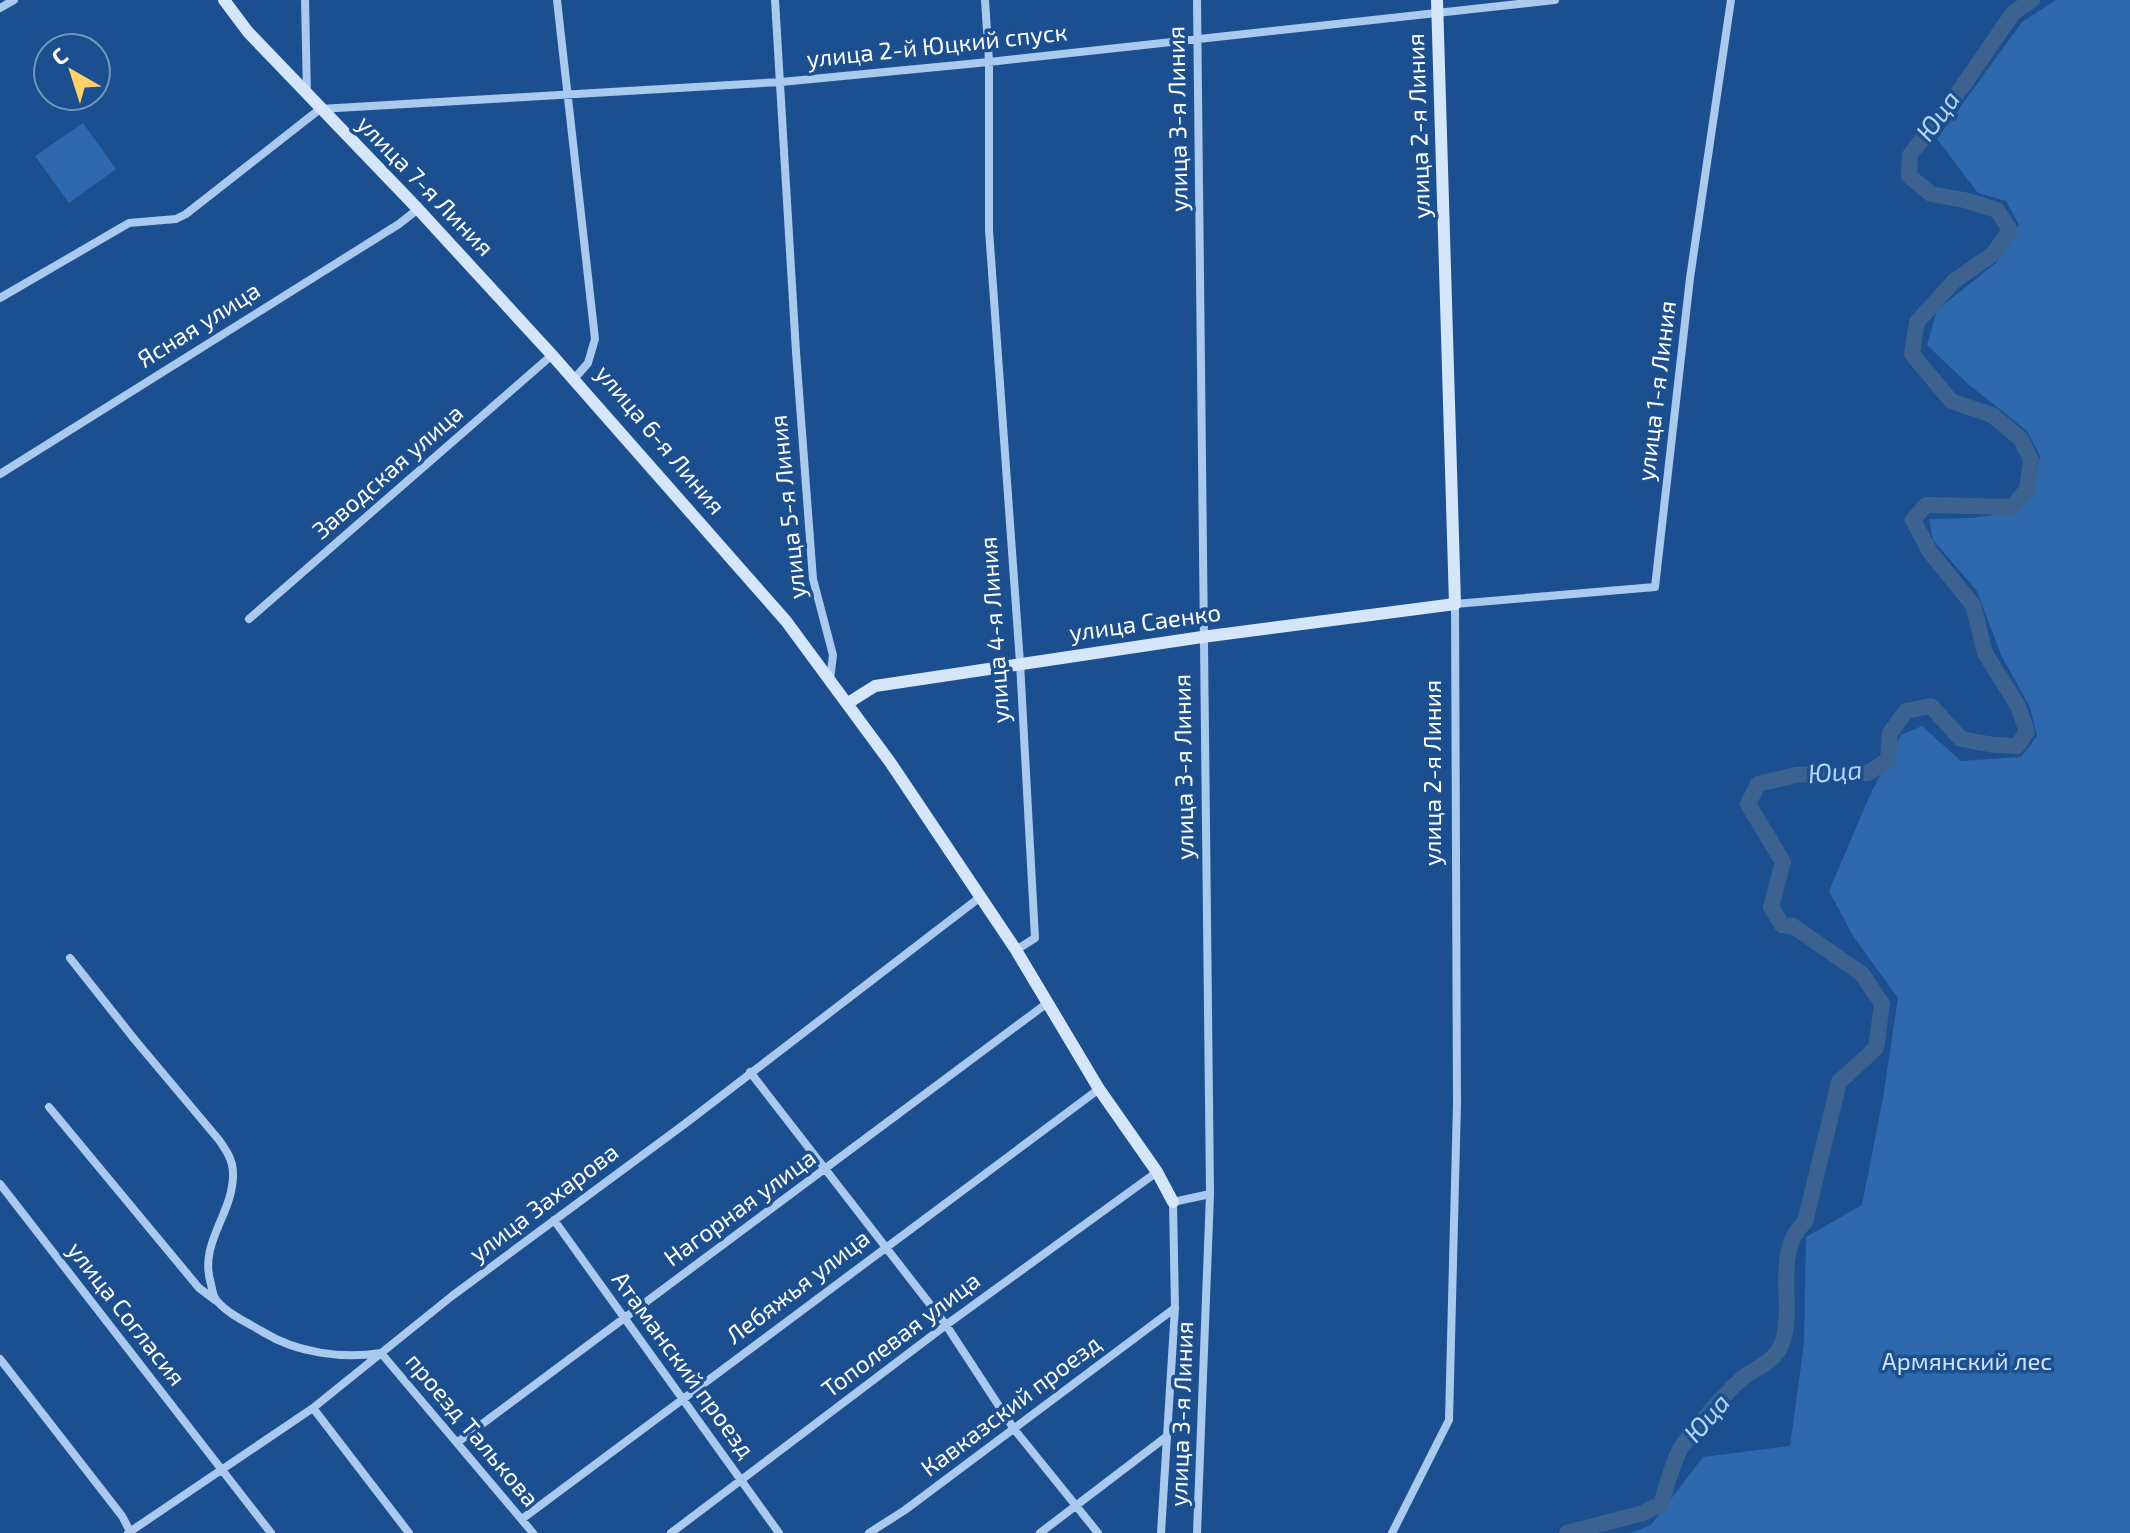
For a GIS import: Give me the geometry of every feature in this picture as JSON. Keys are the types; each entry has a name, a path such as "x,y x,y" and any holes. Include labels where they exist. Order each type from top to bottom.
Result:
{"street":[{"path":"0,8 14,0"},
{"name":"улица 7-я Линия","path":"224,0 248,32 418,209 574,379"},
{"path":"305,0 307,95"},
{"name":"улица 6-я Линия","path":"557,0 595,339 588,363 574,379 786,621 830,680"},
{"name":"улица 5-я Линия","path":"775,0 813,579 833,655 830,680"},
{"name":"улица 4-я Линия","path":"985,0 989,62 989,230 1020,663 1035,938 1016,950"},
{"name":"улица 3-я Линия","path":"1197,0 1210,1194 1197,1533"},
{"name":"улица 2-й Юцкий спуск","path":"320,109 567,92 781,82 1197,39 1437,7 1555,0"},
{"name":"улица 1-я Линия","path":"1455,604 1655,587 1690,278 1731,0"},
{"name":"улица 2-я Линия","path":"1392,1533 1449,1420 1457,1104 1455,604 1437,7"},
{"path":"0,298 129,223 176,219 186,214 320,109"},
{"name":"Ясная улица","path":"0,474 399,224 418,209"},
{"name":"Заводская улица","path":"249,619 552,355"},
{"name":"улица Саенко","path":"848,703 875,686 1202,637 1455,604"},
{"path":"830,680 890,762 1016,950 1046,1004 1099,1089 1157,1172 1173,1202 1210,1194"},
{"name":"улица Захарова","path":"130,1532 313,1408 554,1220 979,898"},
{"path":"70,958 219,1140 230,1158 232,1185 225,1210 208,1247 209,1278 215,1300"},
{"name":"Нагорная улица","path":"458,1442 1046,1004"},
{"path":"750,1072 946,1325 1014,1429 1098,1533"},
{"name":"Лебяжья улица","path":"522,1519 1099,1089"},
{"path":"49,1107 199,1288 215,1300 273,1338 305,1350 358,1356 381,1353"},
{"name":"Тополевая улица","path":"671,1533 946,1325 1157,1172"},
{"name":"улица Согласия","path":"0,1184 271,1533"},
{"name":"улица 3-я Линия","path":"1161,1533 1175,1308 1173,1202"},
{"name":"Атаманский проезд","path":"554,1220 779,1533"},
{"name":"Кавказский проезд","path":"869,1533 905,1510 1175,1308"},
{"name":"проезд Талькова","path":"381,1353 533,1533"},
{"path":"0,1359 112,1504 130,1532"},
{"path":"313,1408 409,1533"},
{"path":"1040,1533 1166,1437"}],"green space":[{"name":"Армянский лес","path":"2056,0 2130,0 2130,1533 1630,1533 1651,1525 1703,1457 1790,1446 1804,1344 1806,1237 1862,1205 1898,998 1853,936 1829,891 1870,795 1901,735 1922,726 1961,761 2021,757 2037,736 2030,707 2001,655 1977,591 1933,540 1929,519 1973,518 2017,511 2034,489 2040,456 2027,431 1968,384 1927,345 1937,310 1996,263 2019,225 2006,201 1978,193 1937,139 2022,22"},
{"path":"83,123 116,169 69,203 35,156"}],"waterway":[{"name":"Юца","path":"1567,1533 1643,1513 1661,1504 1675,1459 1688,1438 1739,1381 1778,1351 1786,1321 1789,1251 1794,1235 1805,1222 1839,1082 1876,1048 1882,1004 1862,974 1793,926 1782,925 1771,907 1783,862 1748,804 1758,784 1796,775 1868,773 1888,760 1890,733 1906,711 1931,706 1961,739 2017,746 2027,732 2018,706 1985,653 1973,605 1930,552 1913,520 1926,505 2012,507 2027,489 2031,460 2021,439 1992,415 1951,401 1912,354 1917,322 1954,281 1993,254 2010,230 1997,210 1931,194 1909,176 1910,155 2013,13 2032,0"}]}
